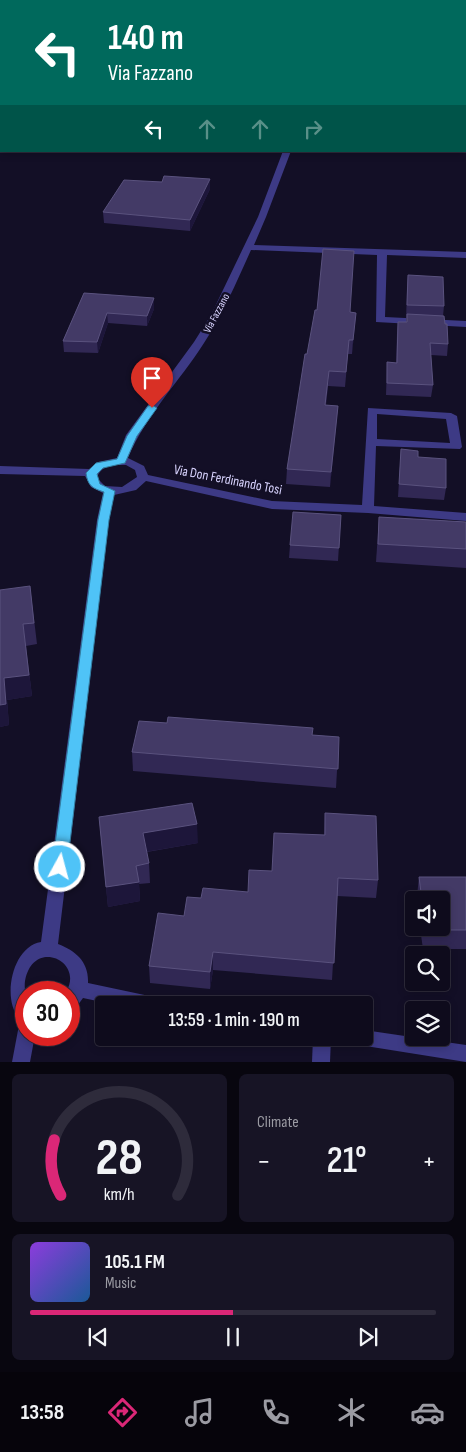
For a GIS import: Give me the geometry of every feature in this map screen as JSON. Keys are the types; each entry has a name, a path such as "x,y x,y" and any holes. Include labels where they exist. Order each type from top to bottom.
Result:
{"street":[{"name":"Via Fazzano","path":"121,461 132,436 216,315 262,217 287,152"},
{"path":"247,247 466,255"},
{"path":"382,252 380,320 466,324"},
{"path":"368,509 372,410 451,416 456,447 371,442"},
{"path":"0,470 92,473 100,465 121,461 135,464 143,472 142,477 134,486 127,489 109,491 96,486 93,482 92,473"},
{"name":"Via Don Ferdinando Tosi","path":"142,477 272,505 368,509 466,517"},
{"path":"49,949 103,520 109,491"},
{"path":"15,1010 8,1004 3,994 2,983 6,972 24,954 36,950 49,949 61,952 70,958 77,967 80,977 79,981"},
{"path":"80,997 95,998"},
{"path":"373,1040 466,1054"},
{"path":"21,1062 24,1046"},
{"path":"321,1062 322,1046"}],"building":[{"path":"164,176 210,179 190,220 103,212 124,180 162,182"},
{"path":"323,249 354,251 350,312 356,313 353,340 349,340 346,372 329,371 325,405 338,406 331,472 287,469 305,354 307,354 315,310 317,310"},
{"path":"408,275 443,277 444,306 407,305"},
{"path":"84,293 154,298 147,316 107,313 97,342 63,341"},
{"path":"407,314 444,316 445,324 447,324 448,344 430,343 433,385 387,383 387,362 397,363 398,322 407,322"},
{"path":"401,449 418,451 418,457 446,459 446,488 399,484"},
{"path":"293,512 341,515 339,548 290,545"},
{"path":"379,517 466,522 466,549 378,544"},
{"path":"30,586 34,623 23,624 29,675 4,678 6,704 0,705 0,590"},
{"path":"168,717 313,728 312,735 339,737 338,769 132,752 139,721 167,723"},
{"path":"192,803 197,824 143,833 149,863 136,866 139,882 106,887 99,817"},
{"path":"325,813 376,816 378,880 338,878 334,963 213,952 210,972 149,966 158,913 184,916 187,897 201,898 203,888 248,892 249,870 272,871 274,833 325,835"},
{"path":"419,877 466,877 466,930 450,930 450,891 421,891"}],"route":[{"path":"60,867 103,520 109,491 96,486 91,478 92,473 100,465 121,461 132,436 152,408"}]}
